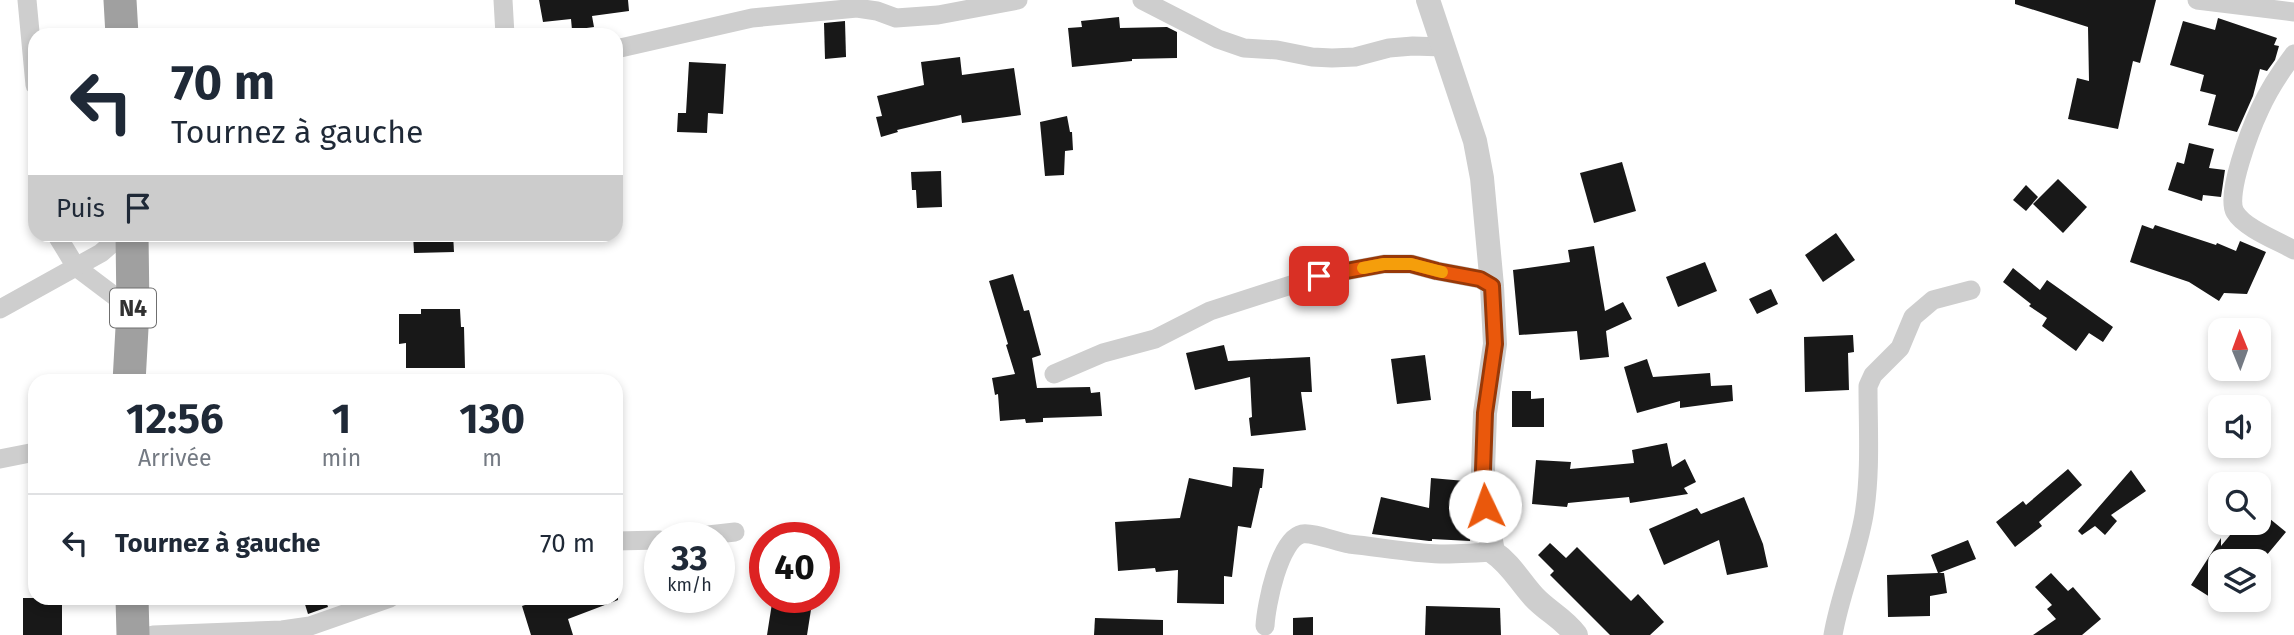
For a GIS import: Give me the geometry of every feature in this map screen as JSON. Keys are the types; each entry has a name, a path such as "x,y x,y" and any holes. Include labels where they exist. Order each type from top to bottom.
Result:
{"highway":[{"path":"120,0 122,28"},
{"name":"N4","path":"129,374 133,310 132,242"},
{"path":"132,605 133,635"}],"street":[{"path":"27,0 30,28"},
{"path":"503,0 505,28"},
{"path":"623,47 752,18 857,8 896,18 938,15 1017,0"},
{"path":"1142,0 1197,29 1244,48 1332,58 1355,57 1389,48 1443,47"},
{"path":"1428,0 1475,141 1482,178 1495,344 1485,413 1483,470 1485,506 1493,552"},
{"path":"2197,0 2294,12"},
{"path":"2294,54 2279,74 2260,110 2231,197 2235,212 2250,226 2294,250"},
{"path":"61,242 76,267 133,310"},
{"path":"0,309 101,253 114,242"},
{"path":"1054,374 1103,353 1155,339 1210,311 1319,276 1384,264 1411,264 1480,279 1492,286"},
{"path":"1833,635 1838,606 1864,517 1869,468 1868,386 1873,375 1900,348 1913,317 1933,300 1971,290"},
{"path":"0,459 28,453"},
{"path":"1265,625 1266,609 1282,555 1294,538 1303,534 1342,543 1416,552 1493,552 1505,560 1535,598 1565,621 1576,635"},
{"path":"623,541 644,540"},
{"path":"153,635 291,629 310,626 370,605"}],"building":[{"path":"539,0 628,0 629,11 592,16 594,27 572,28 571,19 543,22"},
{"path":"2015,0 2156,0 2140,63 2133,61 2118,129 2068,119 2077,78 2089,81 2088,27 2015,4"},
{"path":"1119,17 1120,28 1167,27 1177,32 1177,58 1132,59 1072,67 1068,28 1082,27 1081,21"},
{"path":"2218,18 2277,38 2274,45 2279,46 2275,60 2267,71 2260,69 2253,96 2237,132 2208,125 2216,95 2200,91 2204,75 2170,65 2183,21 2215,30"},
{"path":"845,21 846,57 825,59 824,23"},
{"path":"960,57 962,75 1014,68 1021,115 962,123 961,115 897,130 898,132 881,137 876,117 882,116 877,96 924,85 921,62"},
{"path":"689,62 726,64 723,114 708,113 707,133 677,132 678,113 686,113"},
{"path":"1067,116 1072,132 1073,150 1065,151 1064,175 1045,176 1040,122"},
{"path":"2189,143 2214,149 2209,168 2225,170 2221,197 2203,195 2202,201 2168,190 2177,162 2184,164"},
{"path":"1622,162 1636,211 1594,223 1580,173"},
{"path":"941,171 942,207 917,208 911,172"},
{"path":"2058,179 2087,207 2063,233 2033,204"},
{"path":"2026,185 2038,197 2026,211 2013,200"},
{"path":"2142,225 2153,229 2155,225 2236,251 2240,241 2266,252 2247,294 2224,293 2219,301 2189,282 2130,262"},
{"path":"1836,233 1855,260 1823,282 1805,255"},
{"path":"413,242 453,242 454,252 414,253"},
{"path":"1594,246 1605,311 1623,302 1632,319 1606,331 1609,357 1580,360 1577,331 1519,335 1513,270 1570,262 1568,250"},
{"path":"1705,262 1717,291 1678,307 1666,277"},
{"path":"2013,268 2040,290 2047,280 2113,327 2103,342 2089,333 2076,351 2042,326 2047,318 2029,306 2031,304 2003,282"},
{"path":"1013,274 1024,311 1029,310 1041,355 1032,358 1037,388 1090,387 1091,393 1100,392 1102,416 1043,418 1043,422 1026,423 1025,419 1000,421 998,394 995,395 992,378 1015,374 989,281"},
{"path":"1771,289 1778,304 1757,314 1749,299"},
{"path":"421,309 460,309 461,327 464,327 465,368 406,368 406,343 399,344 399,314 421,314"},
{"path":"1853,335 1854,352 1848,353 1849,390 1805,392 1804,337"},
{"path":"1224,345 1228,361 1310,357 1312,392 1301,392 1306,430 1251,436 1250,377 1195,390 1186,353"},
{"path":"1425,355 1431,400 1397,404 1391,359"},
{"path":"1647,359 1653,377 1710,373 1711,386 1732,385 1733,401 1680,408 1680,401 1637,413 1624,367"},
{"path":"1512,391 1531,391 1531,399 1544,398 1544,427 1512,427"},
{"path":"1667,443 1672,467 1685,459 1696,482 1684,488 1688,494 1630,503 1629,497 1568,503 1567,507 1532,504 1536,460 1571,462 1570,469 1634,463 1632,450"},
{"path":"1233,467 1264,469 1262,488 1251,528 1238,526 1232,577 1224,576 1224,604 1177,603 1178,570 1156,572 1155,568 1118,571 1115,522 1180,518 1189,478 1232,487"},
{"path":"2068,469 2082,485 2039,522 2042,526 2015,547 1996,522 2023,501 2026,505"},
{"path":"2131,470 2146,491 2111,515 2117,521 2105,535 2095,526 2082,535 2078,531"},
{"path":"1431,478 1465,481 1464,497 1470,498 1472,519 1470,541 1429,541 1372,534 1381,497 1429,508"},
{"path":"1744,497 1763,544 1768,567 1727,575 1719,540 1664,565 1649,529 1697,508 1701,514"},
{"path":"2271,520 2286,532 2271,550 2214,549 2221,538 2221,546 2230,535 2271,535"},
{"path":"1968,540 1976,559 1939,573 1944,573 1947,593 1930,596 1930,616 1888,617 1887,575 1938,573 1931,555"},
{"path":"1550,543 1566,558 1577,547 1631,601 1638,594 1664,622 1650,635 1610,635 1550,575 1554,571 1538,555"},
{"path":"2208,558 2208,596 2191,585"},
{"path":"2051,573 2068,591 2073,587 2101,619 2082,635 2033,635 2056,619 2047,609 2052,605 2035,587"},
{"path":"23,598 28,598 28,605 62,605 62,635 23,635"},
{"path":"305,605 327,605 328,607 308,614"},
{"path":"605,605 568,619 573,635 531,635 522,606"},
{"path":"1426,606 1500,608 1501,635 1425,635"},
{"path":"770,613 810,613 807,635 767,635"},
{"path":"1313,617 1313,635 1293,635 1293,618"},
{"path":"1095,618 1163,620 1163,635 1094,635"}],"slow traffic":[{"path":"1363,268 1384,264 1411,264 1442,272"}],"route":[{"path":"1319,276 1384,264 1411,264 1480,279 1492,286 1495,344 1485,413 1485,506"}]}
